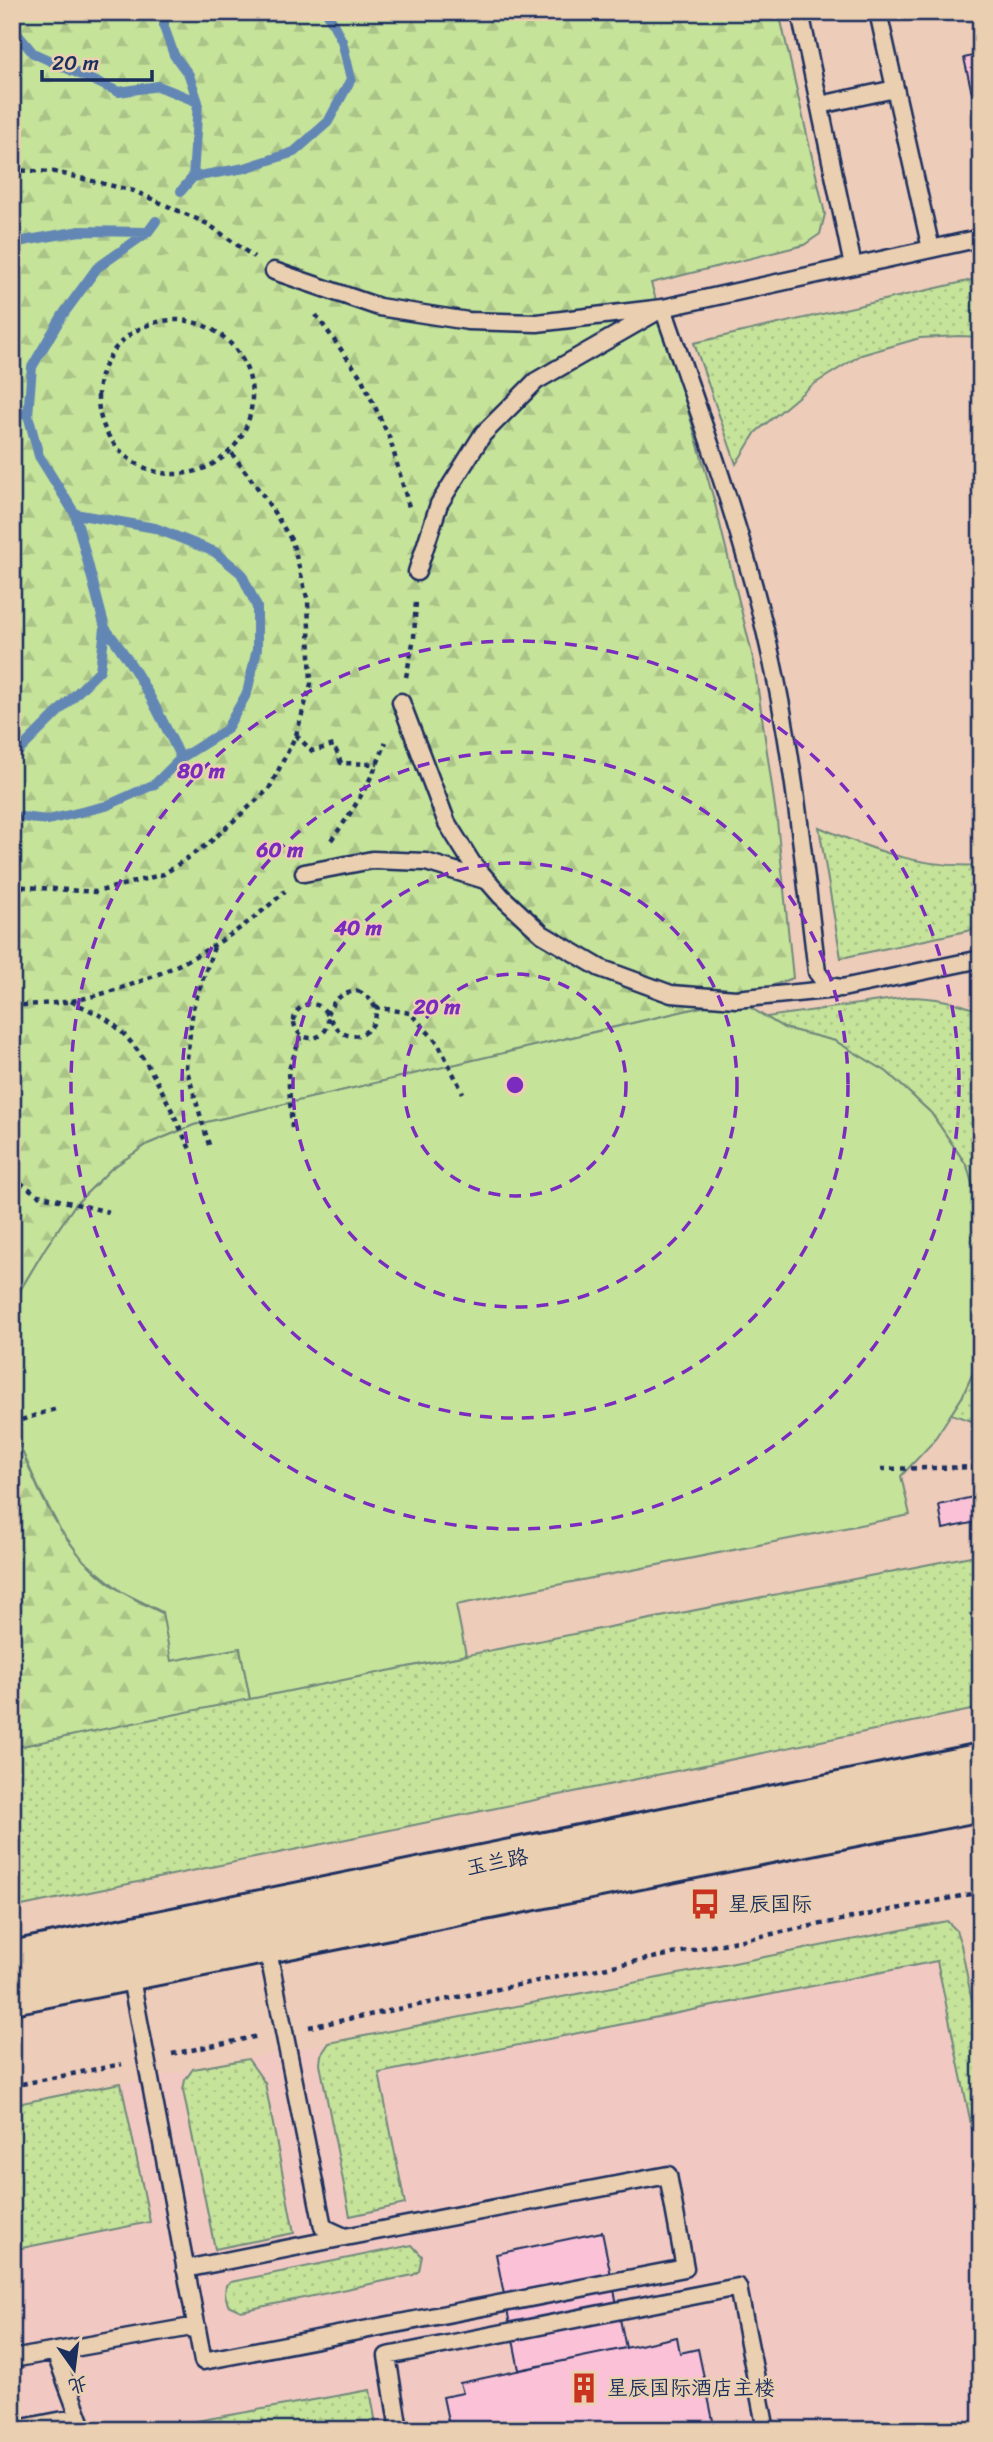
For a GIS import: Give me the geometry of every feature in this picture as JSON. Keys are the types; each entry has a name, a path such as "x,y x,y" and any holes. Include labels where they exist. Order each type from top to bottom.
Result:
{"street":[{"name":"玉兰路","path":"263,1927 981,1763"},
{"name":"玉兰路","path":"12,1961 127,1954 263,1927 981,1801"},
{"name":"玉兰路","path":"12,1994 127,1954"}],"lane":[{"path":"800,12 853,266"},
{"path":"878,12 931,248"},
{"path":"820,106 895,89"},
{"path":"274,271 379,307 468,321 537,323 663,308 981,238"},
{"path":"417,572 439,504 483,434 536,381 663,308"},
{"path":"663,308 732,507 770,652 791,761 817,972 827,986 842,988"},
{"path":"401,702 447,823 472,863 542,934 600,968 671,994 736,999 842,988 981,959"},
{"path":"304,873 372,860 386,860 426,862 488,881"},
{"path":"263,1927 323,2227 345,2237"},
{"path":"127,1954 185,2269 204,2361 685,2268 668,2175 185,2269"},
{"path":"399,2430 387,2356 738,2287 765,2430"},
{"path":"12,2359 197,2326"},
{"path":"12,2430 82,2423 55,2352"}],"path":[{"path":"12,170 55,172 134,191 208,224 274,271 321,320 361,377 390,439 409,504 417,572 414,638 401,702 378,764 345,822 304,873 262,913 214,947 145,981 70,1001 12,1006"},
{"path":"162,321 184,321 204,326 223,337 238,352 248,371 252,392 250,413 243,433 230,451 202,468 168,474 146,469 127,458 106,431 101,421 97,399 100,377 109,356 123,340 141,328 162,321"},
{"path":"12,886 22,889 96,892 164,874 209,842 269,789 296,735 311,684 308,601 292,541 265,498 230,451"},
{"path":"296,735 312,751 334,745 341,763 378,764"},
{"path":"209,1145 186,1067 193,1008 214,947"},
{"path":"327,1014 325,1031 318,1037 310,1039 301,1036 295,1029 293,1020 296,1011 313,1004 321,1007 327,1014 342,1033 352,1036 371,1028 376,1018 375,1007 369,996 358,991 345,992 334,1000 327,1014"},
{"path":"70,1001 106,1019 124,1035 159,1084 190,1149"},
{"path":"375,1007 410,1013 438,1043 463,1093"},
{"path":"292,1128 288,1072 301,1036"},
{"path":"12,1177 38,1195 109,1212"},
{"path":"12,1423 55,1409"},
{"path":"881,1469 981,1467"},
{"path":"12,2086 981,1892"}],"shaded area":[{"path":"947,1921 981,2106 981,2430 12,2430 12,2105"}],"green space":[{"path":"12,12 779,12 825,214 820,234 804,245 651,283 714,500 754,662 777,821 793,978 736,999 194,1125 148,1144 111,1169 75,1205 21,1289 12,1328"},
{"path":"981,278 981,337 920,338 861,355 811,386 756,432 736,464 694,343"},
{"path":"819,827 859,843 918,861 981,865 981,928 841,958"},
{"path":"908,997 945,1000 981,1012 981,1215 967,1166 931,1113 887,1072 835,1041 784,1028 766,1017"},
{"path":"736,999 784,1028 835,1041 887,1072 931,1113 967,1166 981,1215 981,1355 962,1397 932,1443 901,1476 910,1515 456,1605 466,1655 250,1699 240,1648 171,1661 162,1612 122,1592 84,1561 60,1529 19,1444 12,1411 12,1328 21,1289 75,1205 111,1169 148,1144 194,1125"},
{"path":"981,1355 981,1424 951,1414 962,1397"},
{"path":"12,1411 18,1436 38,1488 66,1538 103,1578 124,1593 240,1648 250,1699 12,1748"},
{"path":"981,1554 981,1708 12,1908 12,1748 198,1708"},
{"path":"947,1921 956,1930 961,1945 981,2047 981,2172 937,1961 379,2073 405,2204 350,2216 320,2064 321,2055 329,2043"},
{"path":"248,2059 265,2083 294,2233 215,2249 183,2090 185,2080 193,2069"},
{"path":"121,2083 150,2222 12,2250 12,2105"},
{"path":"412,2245 422,2256 419,2271 413,2275 241,2311 228,2305 226,2285 231,2282"},
{"path":"370,2390 377,2430 169,2430 168,2426"}],"building":[{"path":"981,54 981,133 964,58"},
{"path":"981,1495 981,1521 943,1529 939,1505"},
{"path":"602,2232 626,2348 519,2370 496,2254"},
{"name":"星辰国际酒店主楼","path":"677,2337 680,2353 698,2349 715,2430 450,2430 443,2397 463,2393 460,2383"},
{"path":"981,2373 981,2408 974,2374"}],"waterway":[{"path":"15,12 14,30 33,53 119,92 158,86 198,102"},
{"path":"164,12 164,27 174,55 189,75 198,102 193,177 181,191"},
{"path":"193,177 245,168 294,152 328,122 351,79 342,41 327,12"},
{"path":"12,758 100,670 105,628 75,514 39,456 28,415 32,367 62,316 97,268 148,232 156,221"},
{"path":"12,243 80,231 148,232"},
{"path":"12,409 28,415"},
{"path":"12,816 48,820 106,806 155,784 181,758 226,730 247,693 257,649 257,607 241,573 215,552 155,528 75,514"},
{"path":"105,628 156,707 181,758"}],"place":[{"name":"星辰国际","path":"705,1904"},
{"name":"星辰国际酒店主楼","path":"584,2388"}]}
